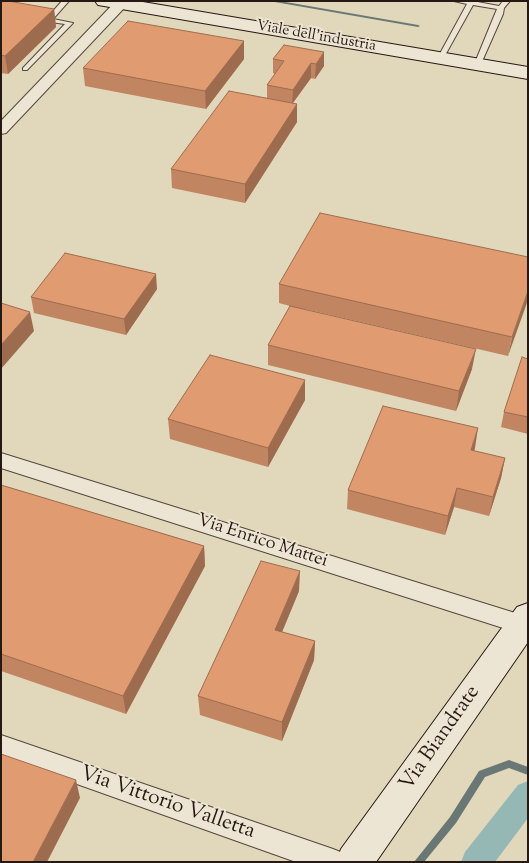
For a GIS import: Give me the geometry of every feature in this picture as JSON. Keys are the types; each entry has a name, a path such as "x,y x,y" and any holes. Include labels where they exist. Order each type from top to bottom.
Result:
{"main road":[{"name":"Viale dell'industria","path":"112,3 528,74"},
{"name":"Via Biandrate","path":"354,862 525,620"}],"street":[{"path":"1,130 112,3"},
{"name":"Via Enrico Mattei","path":"1,460 525,620"},
{"name":"Via Vittorio Valletta","path":"1,746 333,862"}],"lane":[{"path":"48,20 66,1"},
{"path":"458,1 501,8"},
{"path":"478,65 501,8 507,1"},
{"path":"440,59 471,3"},
{"path":"25,69 70,24 38,18"}],"building":[{"path":"1,1 54,9 5,56 1,55"},
{"path":"128,21 244,41 205,91 83,68"},
{"path":"284,45 324,52 316,64 311,63 293,90 267,85 284,61 273,59"},
{"path":"229,91 297,104 245,184 171,169"},
{"path":"320,213 528,257 528,291 512,337 279,284"},
{"path":"65,253 156,274 124,319 31,297"},
{"path":"1,303 30,312 1,345"},
{"path":"290,306 476,349 459,391 268,345"},
{"path":"210,355 305,380 268,448 168,419"},
{"path":"522,357 528,359 528,417 504,412"},
{"path":"383,406 478,428 471,450 505,458 493,497 457,488 448,516 348,490"},
{"path":"1,485 204,546 123,696 1,654"},
{"path":"261,561 300,571 275,630 315,641 282,722 198,696"},
{"path":"1,754 76,780 33,862 1,862"}],"waterway":[{"path":"271,1 418,26"},
{"path":"418,862 453,820 482,774 509,764 528,771"},
{"path":"476,862 528,794"}]}
